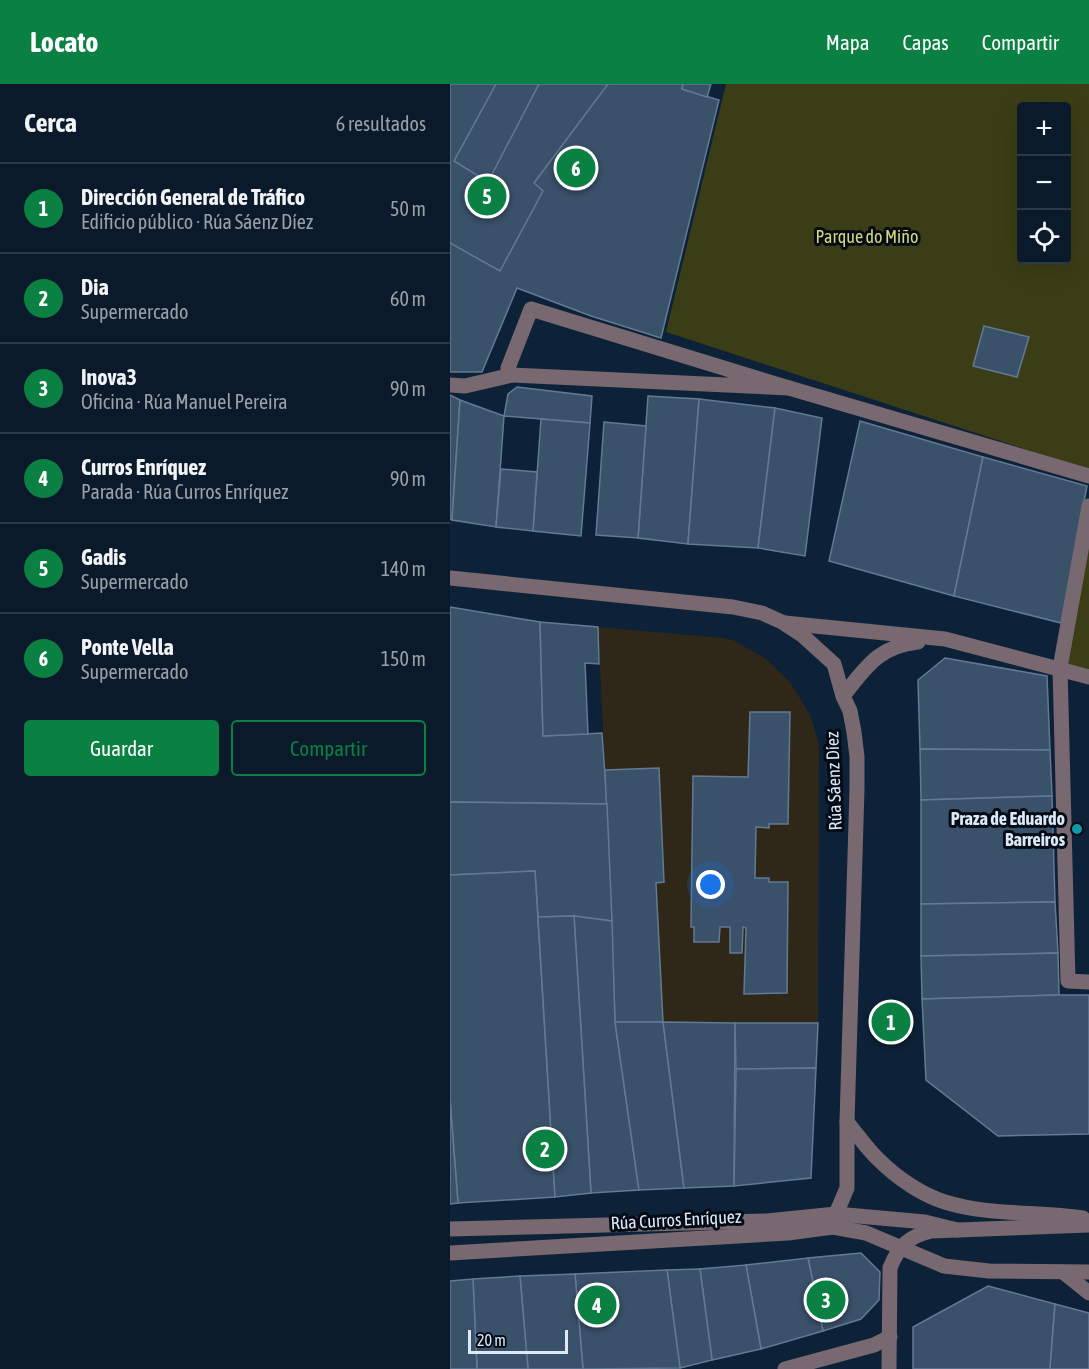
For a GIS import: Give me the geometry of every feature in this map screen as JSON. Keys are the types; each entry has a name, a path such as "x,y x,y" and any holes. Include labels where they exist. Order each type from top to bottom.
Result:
{"street":[{"path":"512,375 508,368 531,309 1089,476"},
{"path":"450,385 465,386 512,375 789,388"},
{"path":"1089,506 1060,668 1068,981 1089,982"},
{"name":"Rúa Sáenz Díez","path":"450,578 733,607 762,613 802,635 834,663 843,696 850,711 857,757 847,1188 834,1221"},
{"path":"782,622 945,639 1089,677"},
{"path":"843,696 868,665 882,652 904,644 945,639"},
{"path":"847,1122 878,1159 895,1174 909,1184 943,1201 981,1209 1089,1219"},
{"path":"450,1229 834,1221 925,1222 957,1230"},
{"name":"Rúa Curros Enríquez","path":"450,1253 788,1233 834,1221 944,1266 989,1271 1089,1272"},
{"path":"889,1369 890,1268 900,1247 922,1233 1089,1225"},
{"path":"1063,1272 1089,1293"},
{"path":"785,1369 874,1345 890,1336"}],"shaded area":[{"path":"598,627 733,640 766,659 789,681 805,706 812,720 819,745 818,1023 615,1022"}],"green space":[{"name":"Parque do Miño","path":"726,84 1089,84 1089,470 666,332"},
{"path":"1089,531 1089,671 1068,664"}],"building":[{"path":"450,84 683,84 682,89 719,100 661,338 591,316 517,288 482,372 450,372"},
{"path":"450,84 608,84 534,183 543,191 500,271 450,243"},
{"path":"496,84 539,84 488,182 454,161"},
{"path":"683,84 711,84 707,97 682,89"},
{"path":"984,326 1029,337 1017,377 973,366"},
{"path":"517,387 592,396 590,423 504,416 508,394"},
{"path":"450,395 460,400 452,520 450,519"},
{"path":"648,396 699,399 688,544 638,538"},
{"path":"699,399 775,408 758,548 688,544"},
{"path":"460,400 504,416 496,527 452,520"},
{"path":"775,408 822,418 805,556 758,548"},
{"path":"541,419 590,423 581,536 533,531"},
{"path":"860,421 983,457 954,596 829,561"},
{"path":"604,422 646,426 638,538 596,535"},
{"path":"983,457 1087,486 1061,623 954,596"},
{"path":"501,469 537,472 533,531 496,527"},
{"path":"450,607 540,622 543,736 602,733 607,804 450,802"},
{"path":"540,622 598,627 599,664 585,663 588,734 543,736"},
{"path":"945,658 1047,676 1050,750 920,749 918,680"},
{"path":"750,712 790,712 788,824 769,824 769,828 756,827 755,878 769,878 769,882 788,882 787,993 744,994 746,928 743,927 742,953 730,953 730,927 720,927 719,942 694,942 694,927 691,927 693,776 748,777"},
{"path":"920,749 1050,750 1052,796 921,800"},
{"path":"659,768 664,882 656,883 663,1022 615,1022 605,770"},
{"path":"1052,796 1055,902 921,904 921,800"},
{"path":"450,802 607,804 612,921 574,916 538,917 535,871 450,875"},
{"path":"535,871 555,1197 458,1203 450,1100 450,875"},
{"path":"1055,902 1058,953 921,956 921,904"},
{"path":"574,916 612,921 615,1022 639,1190 591,1193"},
{"path":"574,916 591,1193 555,1197 538,917"},
{"path":"1058,953 1059,995 922,999 921,956"},
{"path":"1089,995 1089,1134 998,1136 926,1080 922,999"},
{"path":"615,1022 663,1022 684,1188 639,1190"},
{"path":"663,1022 735,1023 734,1186 684,1188"},
{"path":"735,1023 818,1023 816,1068 736,1069"},
{"path":"816,1068 811,1178 734,1186 736,1069"},
{"path":"450,1100 458,1203 450,1204"},
{"path":"861,1253 880,1272 879,1300 861,1319 823,1331 808,1258"},
{"path":"808,1258 823,1331 761,1349 746,1265"},
{"path":"746,1265 761,1349 712,1360 700,1269"},
{"path":"700,1269 712,1360 680,1368 667,1270"},
{"path":"667,1270 680,1368 583,1369 575,1274"},
{"path":"575,1274 583,1369 528,1369 520,1276"},
{"path":"520,1276 528,1369 477,1369 473,1279"},
{"path":"473,1279 477,1369 450,1369 450,1281"},
{"path":"988,1286 1055,1304 1050,1369 913,1369 913,1327"},
{"path":"1055,1304 1089,1313 1089,1369 1050,1369"}],"place":[{"name":"Ponte Vella","path":"576,168"},
{"name":"Gadis","path":"487,196"},
{"name":"Praza de Eduardo Barreiros","path":"1077,829"},
{"name":"Dirección General de Tráfico","path":"891,1022"},
{"name":"Dia","path":"545,1149"},
{"name":"Inova3","path":"826,1300"},
{"name":"Curros Enríquez","path":"597,1305"}]}
